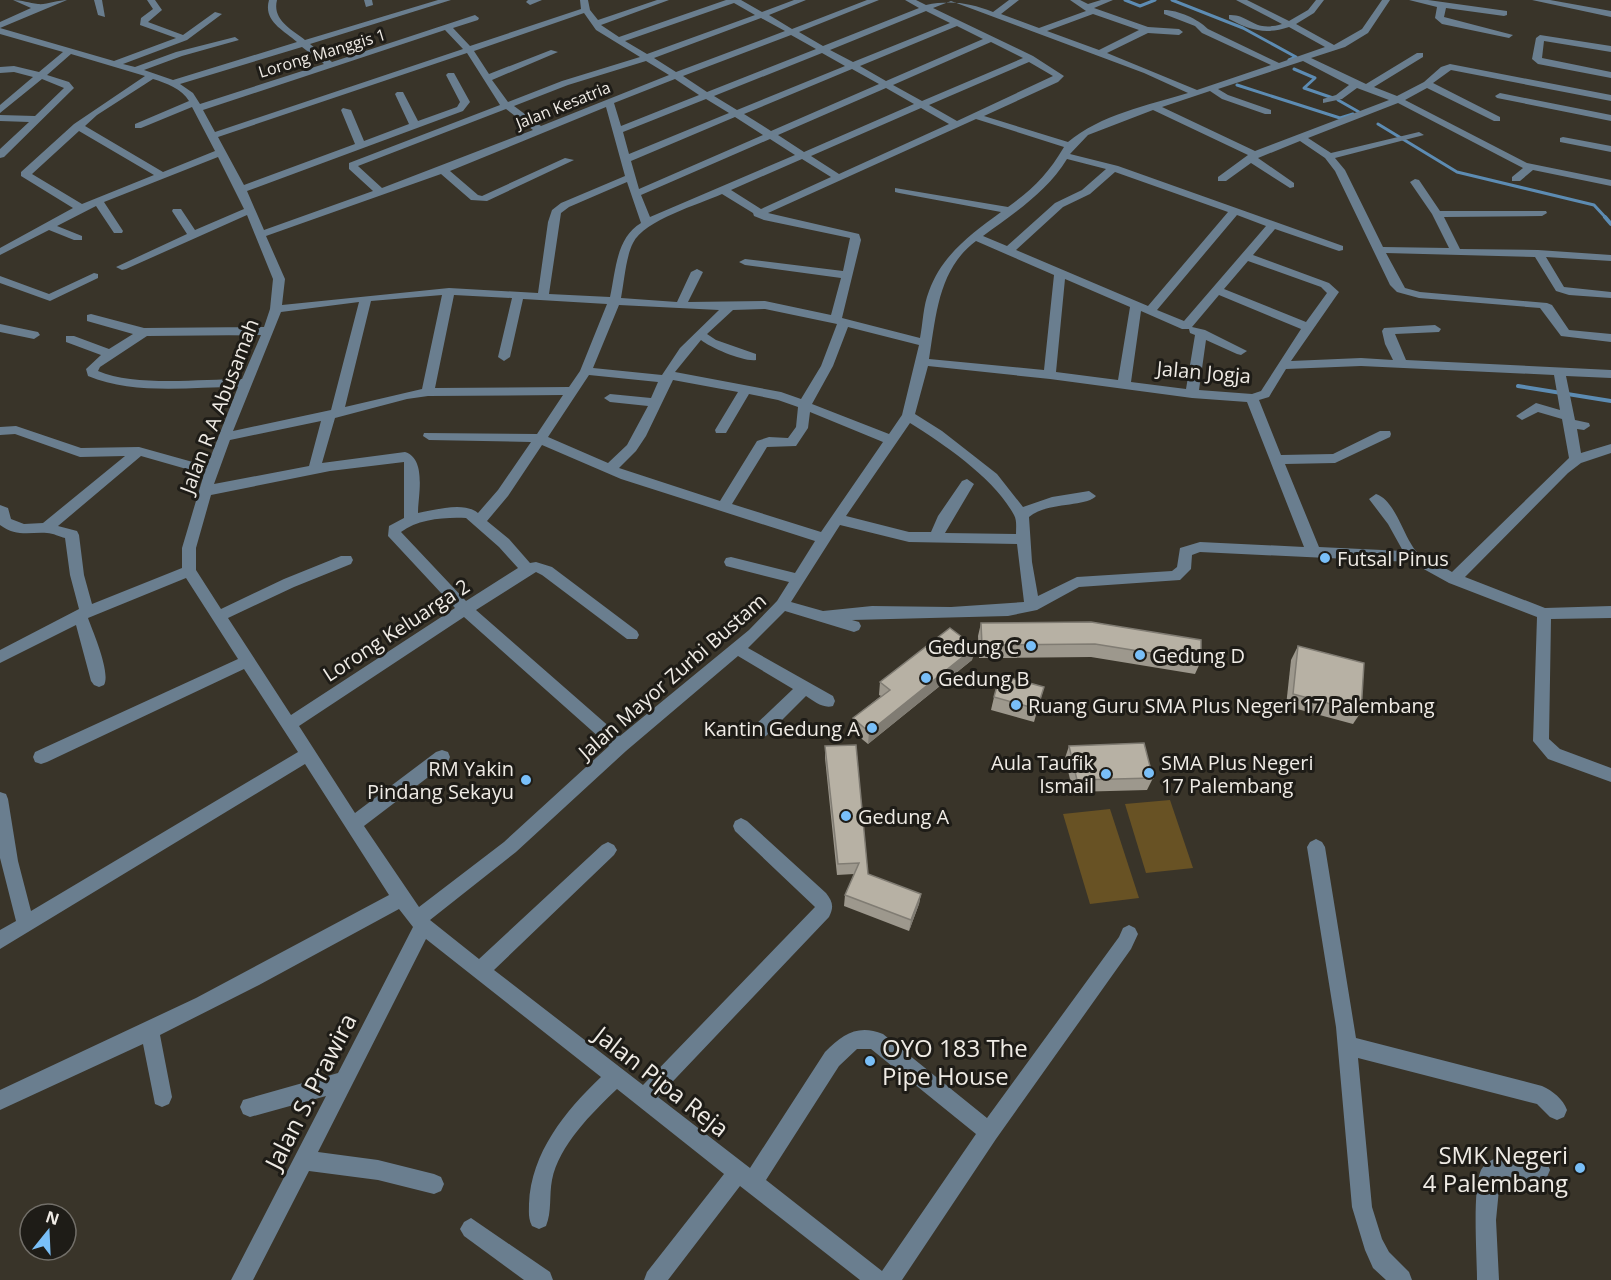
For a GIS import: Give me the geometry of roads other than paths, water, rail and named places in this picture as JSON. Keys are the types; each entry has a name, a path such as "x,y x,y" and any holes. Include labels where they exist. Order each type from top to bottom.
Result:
{"street":[{"path":"17,0 38,7"},
{"path":"0,25 38,7 63,0"},
{"path":"98,0 102,15"},
{"path":"151,0 158,10 143,23 184,38"},
{"path":"273,0 271,8 273,18 280,26 307,43 329,64"},
{"path":"173,83 307,43 424,3 447,0"},
{"path":"584,0 586,10 594,24 839,178"},
{"path":"630,0 632,12"},
{"path":"594,24 665,0"},
{"path":"619,40 735,0 956,124"},
{"path":"380,192 353,165 565,83 603,74 802,0"},
{"name":"Jalan Kesatria","path":"260,235 444,170 540,130 875,0"},
{"path":"758,214 1058,78 1056,72 1030,58 909,0"},
{"path":"619,130 947,0"},
{"path":"954,0 1197,93"},
{"path":"994,15 1015,0"},
{"path":"1074,0 1090,9 1147,30 1179,32"},
{"path":"1039,31 1109,0"},
{"path":"1240,0 1333,48"},
{"path":"1232,17 1260,29 1270,29 1310,14 1320,0"},
{"name":"Jalan Mayor Zurbi Bustam","path":"421,922 510,847 620,746 738,649 782,605 908,416 922,362 934,292 940,277 955,254 1044,184 1067,151 1096,128 1333,48 1356,38 1365,31 1386,0"},
{"path":"1413,0 1504,13"},
{"path":"1536,0 1611,14"},
{"path":"424,3 447,22 470,51 501,101 540,130"},
{"path":"1442,4 1438,16 1442,21 1509,34"},
{"path":"212,136 470,51 586,10"},
{"path":"1167,12 1198,24 1205,32 1368,87 1530,167 1611,183"},
{"path":"114,64 184,38 218,14"},
{"name":"Lorong Manggis 1","path":"138,126 329,64 447,22 475,18"},
{"path":"626,159 957,23"},
{"path":"1098,54 1147,30"},
{"name":"Jalan R A Abusamah","path":"0,31 173,83 197,105 241,190 279,279 276,309 269,331 246,382 205,491 189,548 189,570"},
{"path":"1611,49 1540,38 1537,59 1541,62 1611,75"},
{"path":"635,194 991,39"},
{"path":"135,70 179,54 236,40"},
{"path":"0,110 69,51"},
{"path":"486,79 554,52"},
{"path":"1368,87 1420,55"},
{"path":"480,520 503,493 538,438 586,371 615,300 627,243 637,230 647,223 1030,58"},
{"path":"1222,179 1253,157 1398,100 1427,84 1444,69 1454,67 1611,98"},
{"path":"0,70 10,68 66,84 69,88 0,155"},
{"path":"81,208 25,176 77,126 152,75"},
{"path":"241,190 464,106 451,75"},
{"path":"1326,101 1339,97 1356,84"},
{"path":"1427,84 1497,119"},
{"path":"1211,88 1225,97 1268,112"},
{"path":"400,94 415,126"},
{"path":"1500,96 1611,118"},
{"path":"610,104 619,130 618,140 647,223"},
{"path":"1153,108 1253,157 1290,185"},
{"path":"346,110 361,146"},
{"path":"975,116 1339,248"},
{"path":"0,118 36,119"},
{"path":"77,126 163,176"},
{"path":"1329,156 1419,135"},
{"path":"1300,137 1329,156 1340,170 1396,285 1406,293 1543,305 1548,308 1565,333 1611,338"},
{"path":"1563,140 1611,149"},
{"path":"0,252 81,208 220,153"},
{"path":"444,170 475,198 483,199 569,160"},
{"path":"1516,179 1530,167"},
{"path":"1007,252 1059,205 1086,192 1114,168"},
{"path":"543,296 556,212 565,205 630,177"},
{"path":"1415,182 1437,214 1457,253"},
{"path":"899,190 1011,211"},
{"path":"723,507 762,444 769,441 791,443 802,428 804,406 827,366 840,321 856,240 855,236 783,222 758,214 725,191"},
{"path":"98,201 118,231"},
{"path":"122,267 250,210"},
{"path":"1151,310 1236,210"},
{"path":"177,211 193,235"},
{"path":"1437,214 1542,213"},
{"path":"48,225 78,238"},
{"path":"1186,326 1273,225"},
{"path":"975,237 1151,310 1241,351"},
{"path":"1380,250 1538,253 1611,258"},
{"path":"1538,253 1560,289 1569,292 1611,295"},
{"name":"Jalan Jogja","path":"922,362 1050,375 1192,394 1252,398 1268,391 1282,365 1332,295 1332,289 1245,256"},
{"path":"745,262 848,275"},
{"path":"681,306 697,272"},
{"path":"1050,375 1060,274"},
{"path":"0,279 50,298 94,276"},
{"path":"1217,290 1308,327"},
{"path":"276,309 449,291 681,306 781,306 924,343"},
{"path":"428,392 449,291"},
{"path":"504,357 518,295"},
{"path":"316,469 366,298"},
{"path":"1124,384 1136,304"},
{"path":"609,469 632,448 657,403 667,377 680,356 730,306"},
{"path":"91,318 125,329 144,332 269,331"},
{"path":"0,328 34,334"},
{"path":"1402,365 1391,344 1388,331 1435,329"},
{"path":"144,332 92,369 93,375 129,382 246,382"},
{"path":"1192,394 1201,333"},
{"path":"701,335 712,343 752,357"},
{"path":"70,339 110,354"},
{"path":"1282,365 1361,362 1611,374"},
{"path":"1559,370 1575,460"},
{"path":"586,371 667,377 781,396 891,440"},
{"path":"721,430 746,390"},
{"path":"224,437 428,392 571,392"},
{"path":"610,398 657,403"},
{"path":"1252,398 1314,553"},
{"path":"1522,416 1536,407 1584,426"},
{"path":"908,416 937,434 992,477 1022,516 1025,562 1032,606"},
{"path":"0,430 16,430 80,453 139,451 213,472"},
{"path":"1276,459 1335,458 1385,434"},
{"path":"429,436 538,438 609,469 825,539"},
{"path":"1454,579 1575,460 1611,448"},
{"path":"47,528 139,451"},
{"path":"205,491 316,469 398,456 409,459 412,477 411,520"},
{"path":"935,539 943,520 967,484"},
{"path":"1022,516 1025,511 1036,506 1089,496"},
{"path":"1376,499 1393,521 1413,557"},
{"path":"0,510 3,512 4,521 15,527 28,530 47,528 72,535 83,614 99,681"},
{"path":"620,746 466,610 395,536 394,530 411,520 464,512 480,520 526,569 536,567 547,571 632,635"},
{"path":"838,519 890,533 935,539 1024,539"},
{"path":"822,617 872,612 951,613 1032,606 1077,582 1175,576 1184,569 1185,552 1192,548 1413,557 1454,579 1544,615 1611,612"},
{"path":"219,616 280,586 346,560"},
{"path":"731,562 799,579"},
{"name":"Lorong Keluarga 2","path":"288,725 526,569"},
{"path":"0,657 83,614 189,570 401,898 421,922"},
{"path":"782,605 854,626"},
{"path":"1544,615 1541,741 1554,754 1611,775"},
{"path":"738,649 827,701"},
{"path":"41,757 247,661"},
{"path":"760,731 805,687"},
{"path":"0,940 307,755"},
{"path":"354,824 442,757"},
{"path":"0,799 1,819 9,861 26,925"},
{"path":"644,1099 823,911 824,904 820,899 741,826"},
{"path":"1316,847 1345,1036 1362,1207 1372,1243 1381,1260 1401,1280"},
{"path":"480,970 505,949 608,849"},
{"path":"0,1100 150,1032 310,950 401,898"},
{"name":"Jalan Pipa Reja","path":"421,922 615,1077 876,1280"},
{"name":"Jalan S. Prawira","path":"242,1280 421,922"},
{"path":"889,1280 989,1132 1095,982 1120,951 1129,934"},
{"path":"150,1032 162,1097"},
{"path":"1345,1036 1542,1096 1557,1110"},
{"path":"655,1280 745,1177 832,1059 849,1042 857,1038 876,1041 989,1132"},
{"path":"539,1220 542,1178 555,1149 588,1102 615,1077"},
{"path":"250,1107 343,1081"},
{"path":"303,1160 378,1170 434,1184"},
{"path":"1488,1280 1486,1220 1490,1174 1500,1166 1540,1170"},
{"path":"471,1229 542,1280"}],"waterway":[{"path":"1125,0 1140,6 1155,0"},
{"path":"1172,0 1243,28 1296,57 1289,60"},
{"path":"1294,69 1315,78 1304,88 1333,98"},
{"path":"1237,85 1340,118 1353,114"},
{"path":"1338,100 1359,112"},
{"path":"1378,124 1457,172 1594,205 1606,218"},
{"path":"1605,217 1611,224"},
{"path":"1518,386 1611,401"}],"place":[{"name":"Futsal Pinus","path":"1325,558"},
{"name":"Gedung C","path":"1031,646"},
{"name":"Gedung D","path":"1140,655"},
{"name":"Gedung B","path":"926,678"},
{"name":"Ruang Guru SMA Plus Negeri 17 Palembang","path":"1016,705"},
{"name":"Kantin Gedung A","path":"872,728"},
{"name":"SMA Plus Negeri 17 Palembang","path":"1149,773"},
{"name":"Aula Taufik Ismail","path":"1106,774"},
{"name":"RM Yakin Pindang Sekayu","path":"526,780"},
{"name":"Gedung A","path":"846,816"},
{"name":"OYO 183 The Pipe House","path":"870,1061"},
{"name":"SMK Negeri 4 Palembang","path":"1580,1168"}]}
